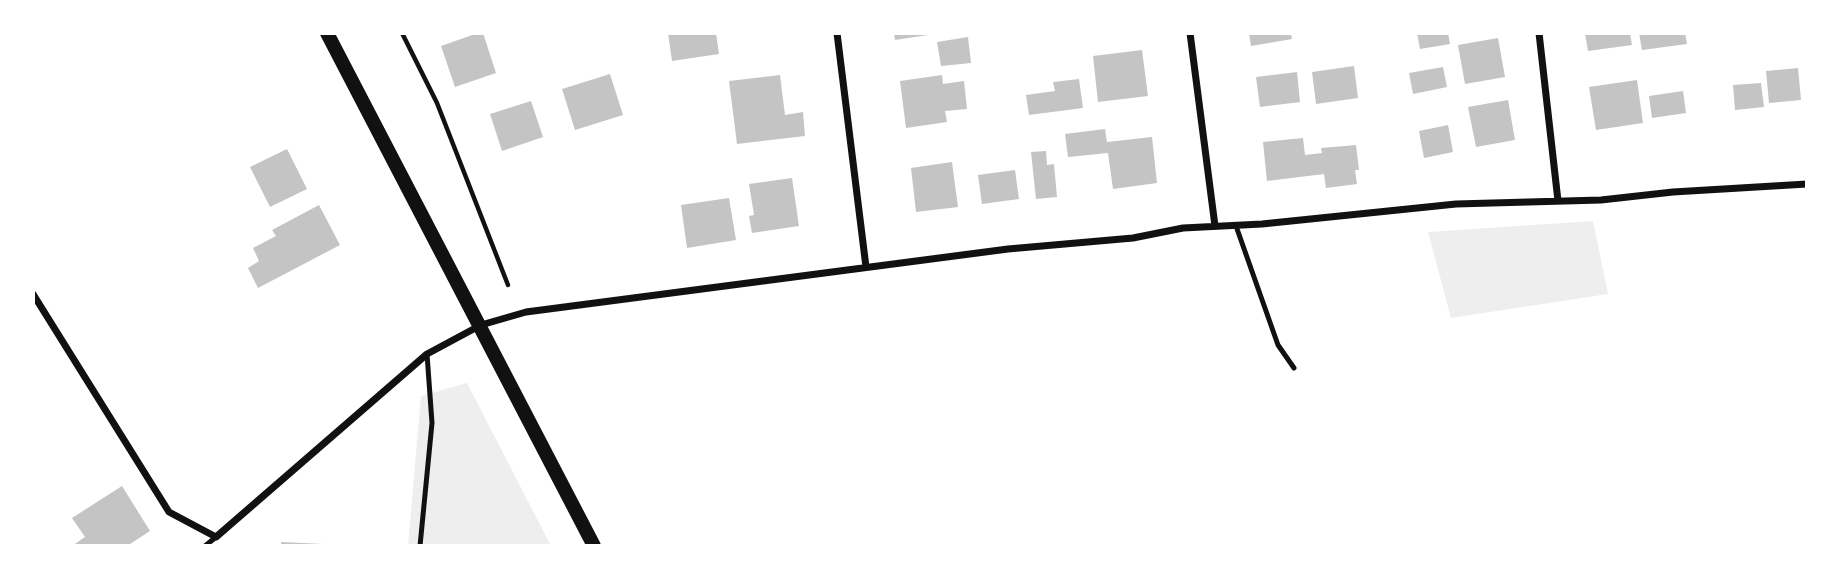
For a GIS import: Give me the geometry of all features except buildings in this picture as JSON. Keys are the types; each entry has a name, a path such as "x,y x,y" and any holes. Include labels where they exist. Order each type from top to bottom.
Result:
{"main road":[{"path":"327,33 594,546"}],"street":[{"path":"837,33 866,267"},
{"path":"1190,33 1215,226"},
{"path":"1539,33 1558,201"},
{"path":"33,294 169,512 216,537 427,354 481,325 526,312 1008,249 1133,238 1183,228 1236,226 1455,204 1601,200 1648,194 1807,184"}],"lane":[{"path":"1236,226 1278,345 1294,368"},
{"path":"420,546 432,423 427,354"},
{"path":"205,546 216,537"}],"path":[{"path":"402,33 437,103 508,285"}],"shaded area":[{"path":"1593,221 1608,294 1451,318 1428,232"},
{"path":"467,383 551,546 408,546 421,396"}]}
